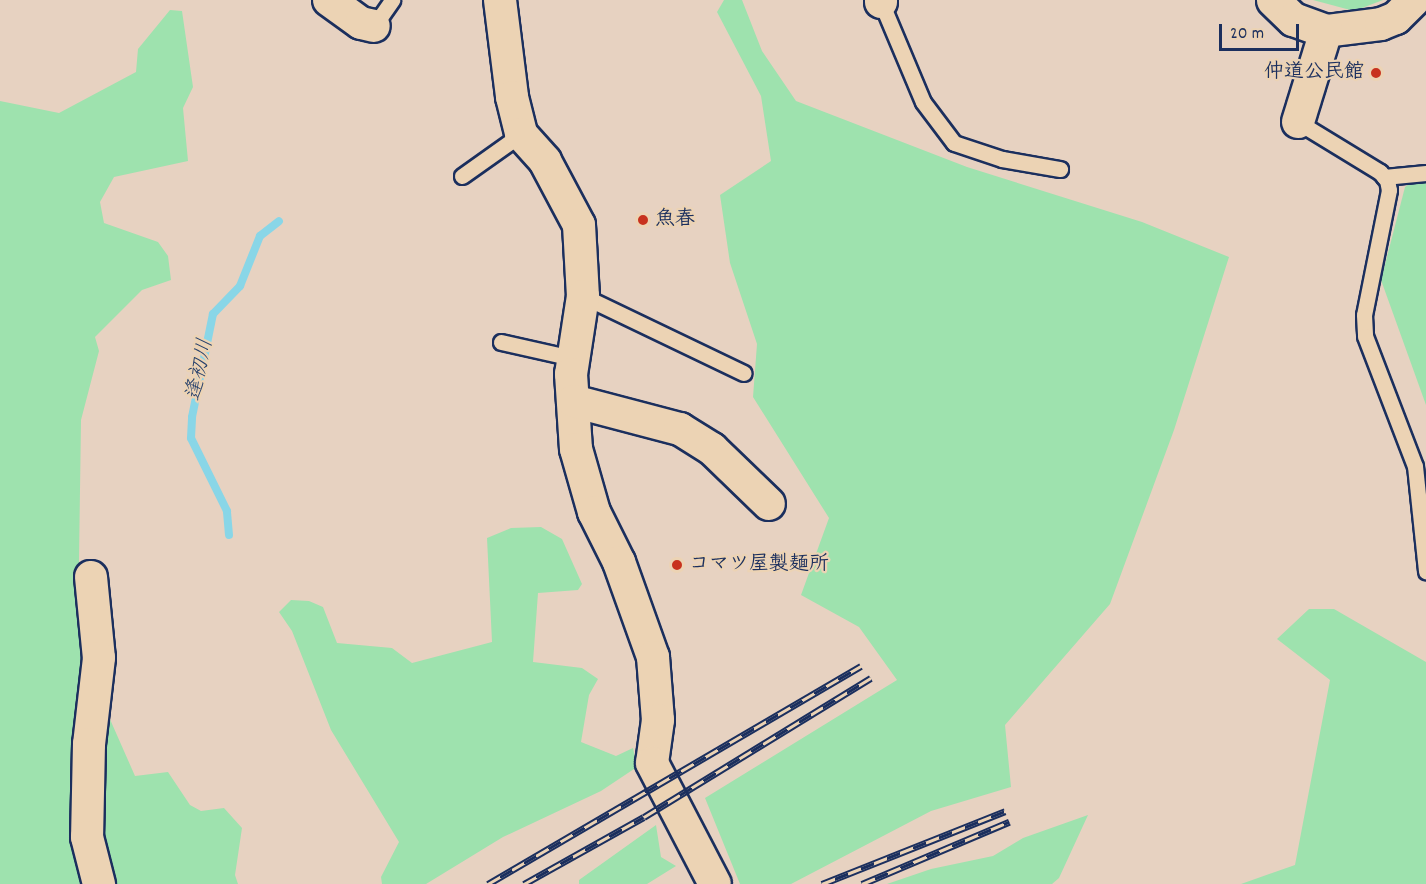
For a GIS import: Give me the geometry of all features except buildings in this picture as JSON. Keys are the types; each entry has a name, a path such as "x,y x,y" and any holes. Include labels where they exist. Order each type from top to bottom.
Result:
{"street":[{"path":"329,0 361,24 374,26"},
{"path":"500,0 512,97 521,134 545,161 579,225 584,261 583,296 572,358 576,449 594,512 619,562 653,657 658,720 652,763 715,884"},
{"path":"1273,0 1293,19 1326,31 1381,24 1405,9"},
{"path":"1298,122 1326,31"},
{"path":"573,401 680,429 712,449 769,504"},
{"path":"91,578 99,658 89,744 87,837 99,884"}],"lane":[{"path":"374,26 392,0"},
{"path":"881,1 923,102 954,143 1002,159 1060,169"},
{"path":"1405,9 1426,8"},
{"path":"1298,122 1384,177 1389,190 1364,315 1365,336 1415,466 1426,571"},
{"path":"462,176 521,134"},
{"path":"1384,177 1426,173"},
{"path":"583,296 744,373"},
{"path":"501,342 572,358"}],"green space":[{"path":"724,0 742,0 762,51 796,101 967,167 1142,222 1229,257 1174,430 1110,604 1005,725 1011,787 931,811 791,884 740,884 705,798 897,680 859,627 801,595 829,518 753,397 757,344 730,263 720,195 771,161 761,96 717,12"},
{"path":"1313,0 1383,0 1354,11"},
{"path":"170,10 182,11 193,87 183,108 188,161 114,177 100,202 104,223 158,242 168,256 171,280 142,290 95,337 99,351 81,420 79,561 111,672 109,717 135,776 168,772 190,805 201,811 224,808 242,828 235,875 238,884 0,884 0,101 59,113 136,72 138,49"},
{"path":"1426,172 1426,405 1381,280 1405,187"},
{"path":"541,527 562,539 582,584 578,590 538,593 533,662 582,668 598,679 589,695 581,742 616,756 633,748 637,767 601,791 503,837 426,884 382,884 381,877 399,842 331,730 292,631 279,612 291,600 309,601 323,607 337,643 392,648 412,663 492,642 487,538 511,528"},
{"path":"1309,609 1334,609 1426,662 1426,884 1241,884 1295,865 1330,680 1277,639"},
{"path":"1088,815 1059,878 1052,884 887,884 931,869 993,856 1023,838"},
{"path":"656,825 661,857 676,866 647,884 579,884 579,880"}],"waterway":[{"name":"逢初川","path":"229,535 227,511 191,438 192,417 213,314 240,286 260,236 279,221"}],"railway":[{"path":"488,884 861,666"},
{"path":"524,884 644,817 871,678"},
{"path":"822,884 1005,811"},
{"path":"862,884 1009,822"}],"place":[{"name":"仲道公民館","path":"1376,73"},
{"name":"魚春","path":"643,220"},
{"name":"コマツ屋製麺所","path":"677,565"}]}
